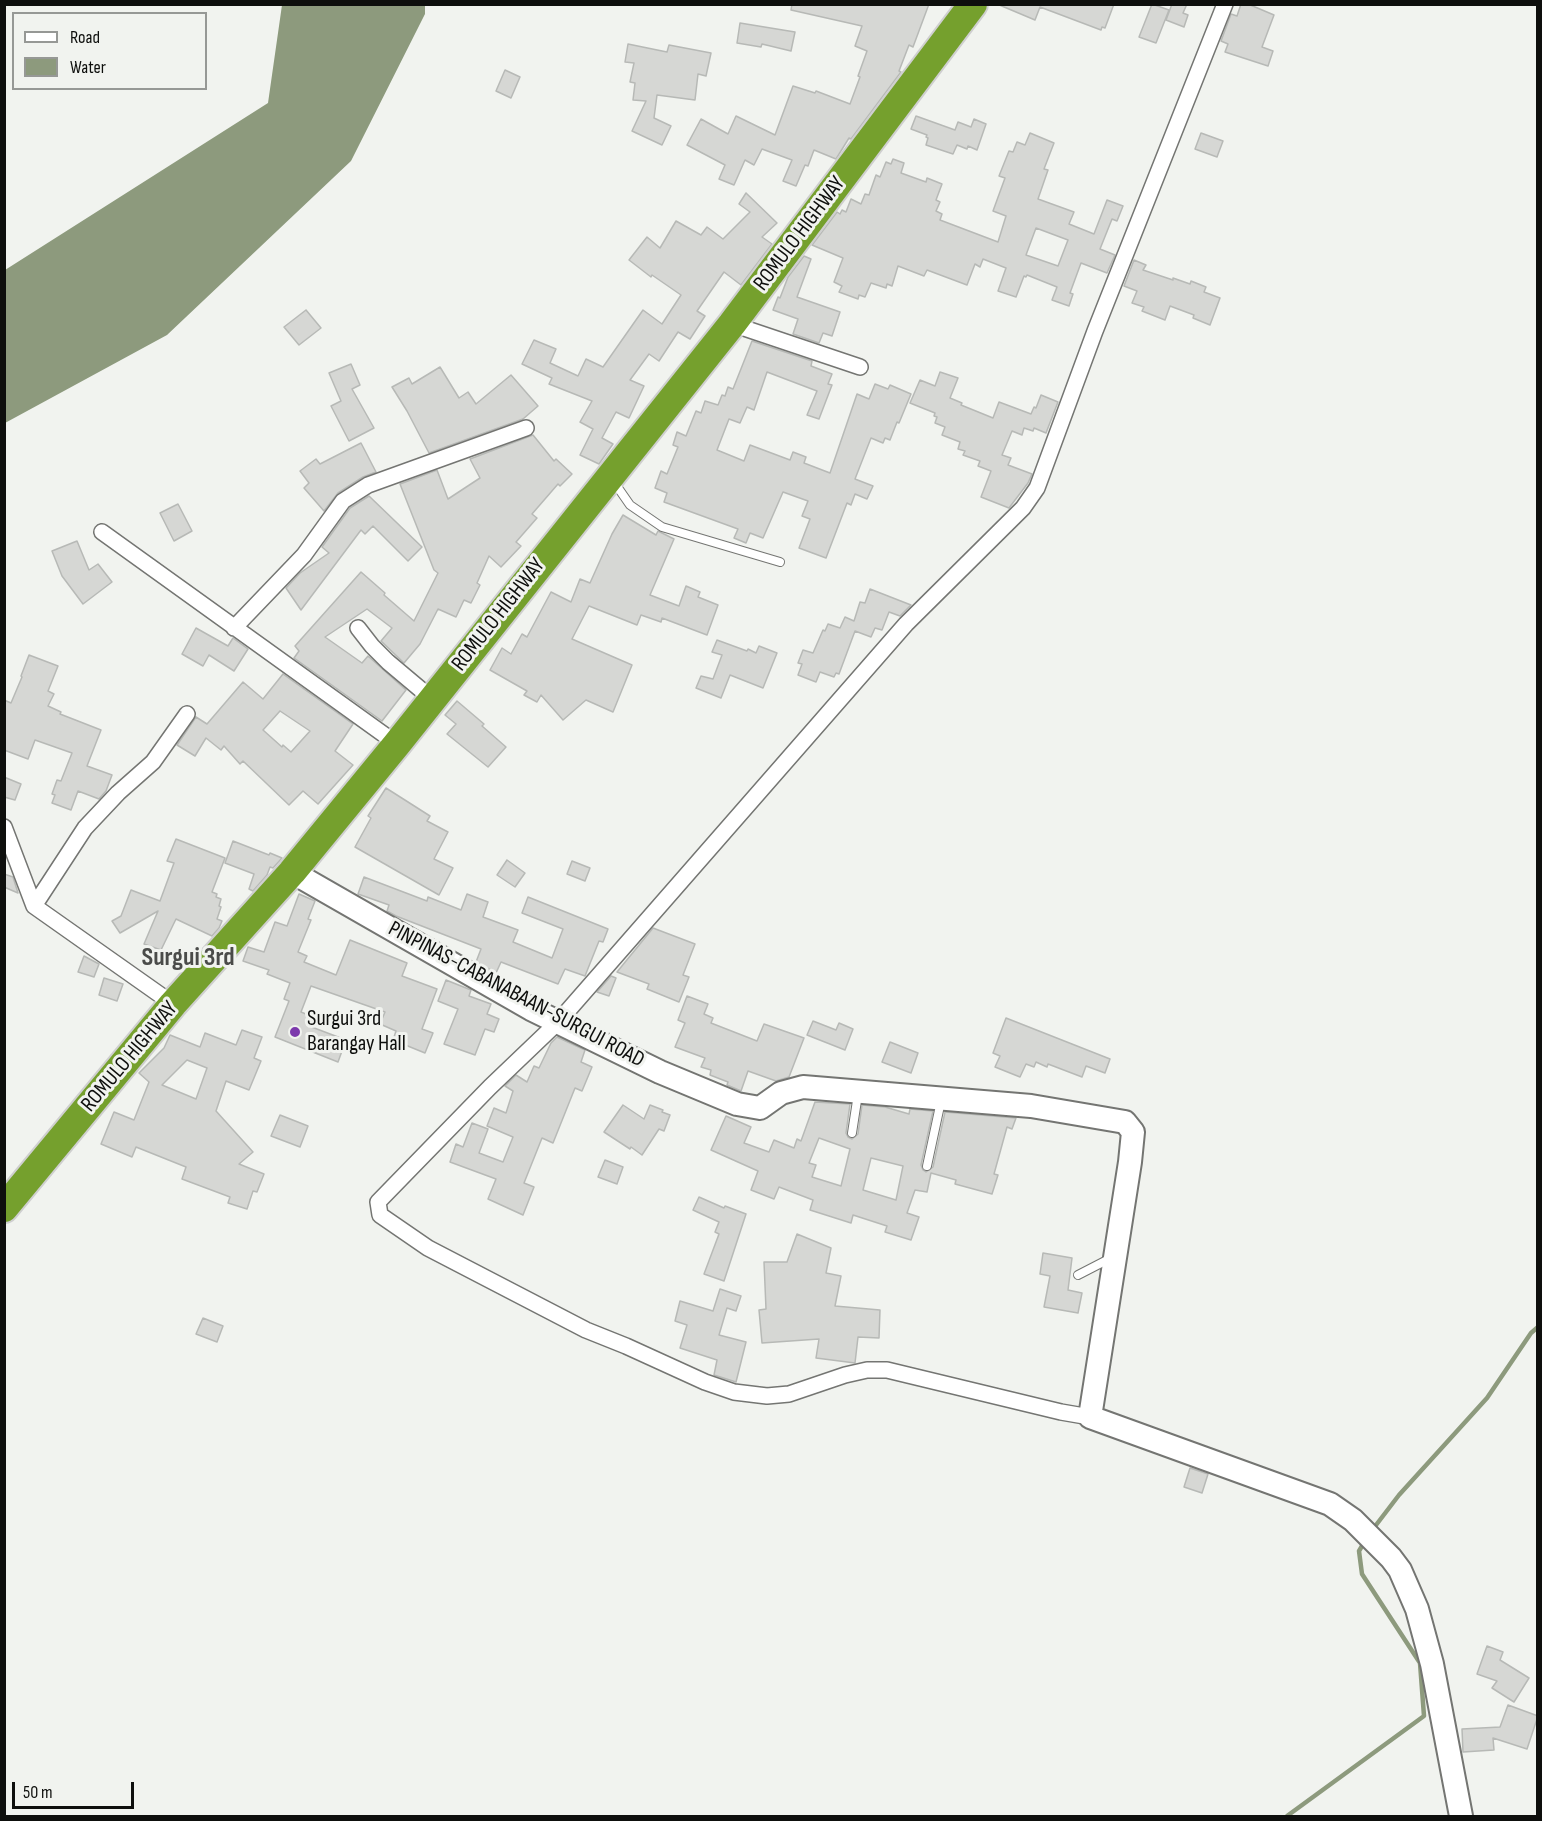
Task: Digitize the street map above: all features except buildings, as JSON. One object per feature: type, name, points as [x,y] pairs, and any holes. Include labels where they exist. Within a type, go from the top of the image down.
[{"type":"highway","name":"ROMULO HIGHWAY","points":[[4,1208],[173,1004],[292,872],[397,744],[732,324],[973,4]]},
{"type":"street","points":[[1225,4],[1095,331],[1037,488],[1023,508],[906,624],[558,1022],[490,1087],[378,1202],[381,1215],[428,1248],[586,1330],[705,1382],[734,1392],[767,1396],[789,1394],[845,1375],[867,1370],[887,1371],[1090,1417],[1330,1504],[1353,1520],[1391,1558],[1400,1570],[1417,1610],[1426,1642],[1461,1816]]},
{"type":"street","points":[[732,324],[860,367]]},
{"type":"street","points":[[234,628],[304,555],[343,501],[368,485],[526,428]]},
{"type":"street","points":[[102,532],[397,744]]},
{"type":"street","points":[[358,628],[388,662],[432,699]]},
{"type":"street","points":[[34,906],[85,828],[118,793],[153,762],[187,714]]},
{"type":"street","points":[[4,827],[34,906],[173,1004]]},
{"type":"street","name":"PINPINAS-CABANABAAN-SURGUI ROAD","points":[[292,872],[510,997],[660,1072],[737,1104],[754,1108],[766,1106],[781,1093],[803,1087],[1031,1106],[1125,1122],[1133,1132],[1130,1162],[1090,1417]]},
{"type":"lane","points":[[610,476],[630,505],[662,527],[780,562]]},
{"type":"lane","points":[[852,1133],[859,1092]]},
{"type":"lane","points":[[927,1166],[941,1099]]},
{"type":"lane","points":[[1078,1275],[1114,1256]]},
{"type":"water","points":[[282,5],[425,5],[425,14],[351,161],[167,335],[5,423],[5,270],[268,103]]},
{"type":"waterway","points":[[1373,1529],[1399,1495],[1487,1398],[1531,1333],[1538,1327]]},
{"type":"waterway","points":[[1287,1816],[1424,1716],[1420,1663],[1362,1574],[1359,1551],[1365,1541]]},
{"type":"place","name":"Surgui 3rd Barangay Hall","points":[[295,1032]]},
{"type":"district","name":"Surgui 3rd","points":[[188,958]]}]
